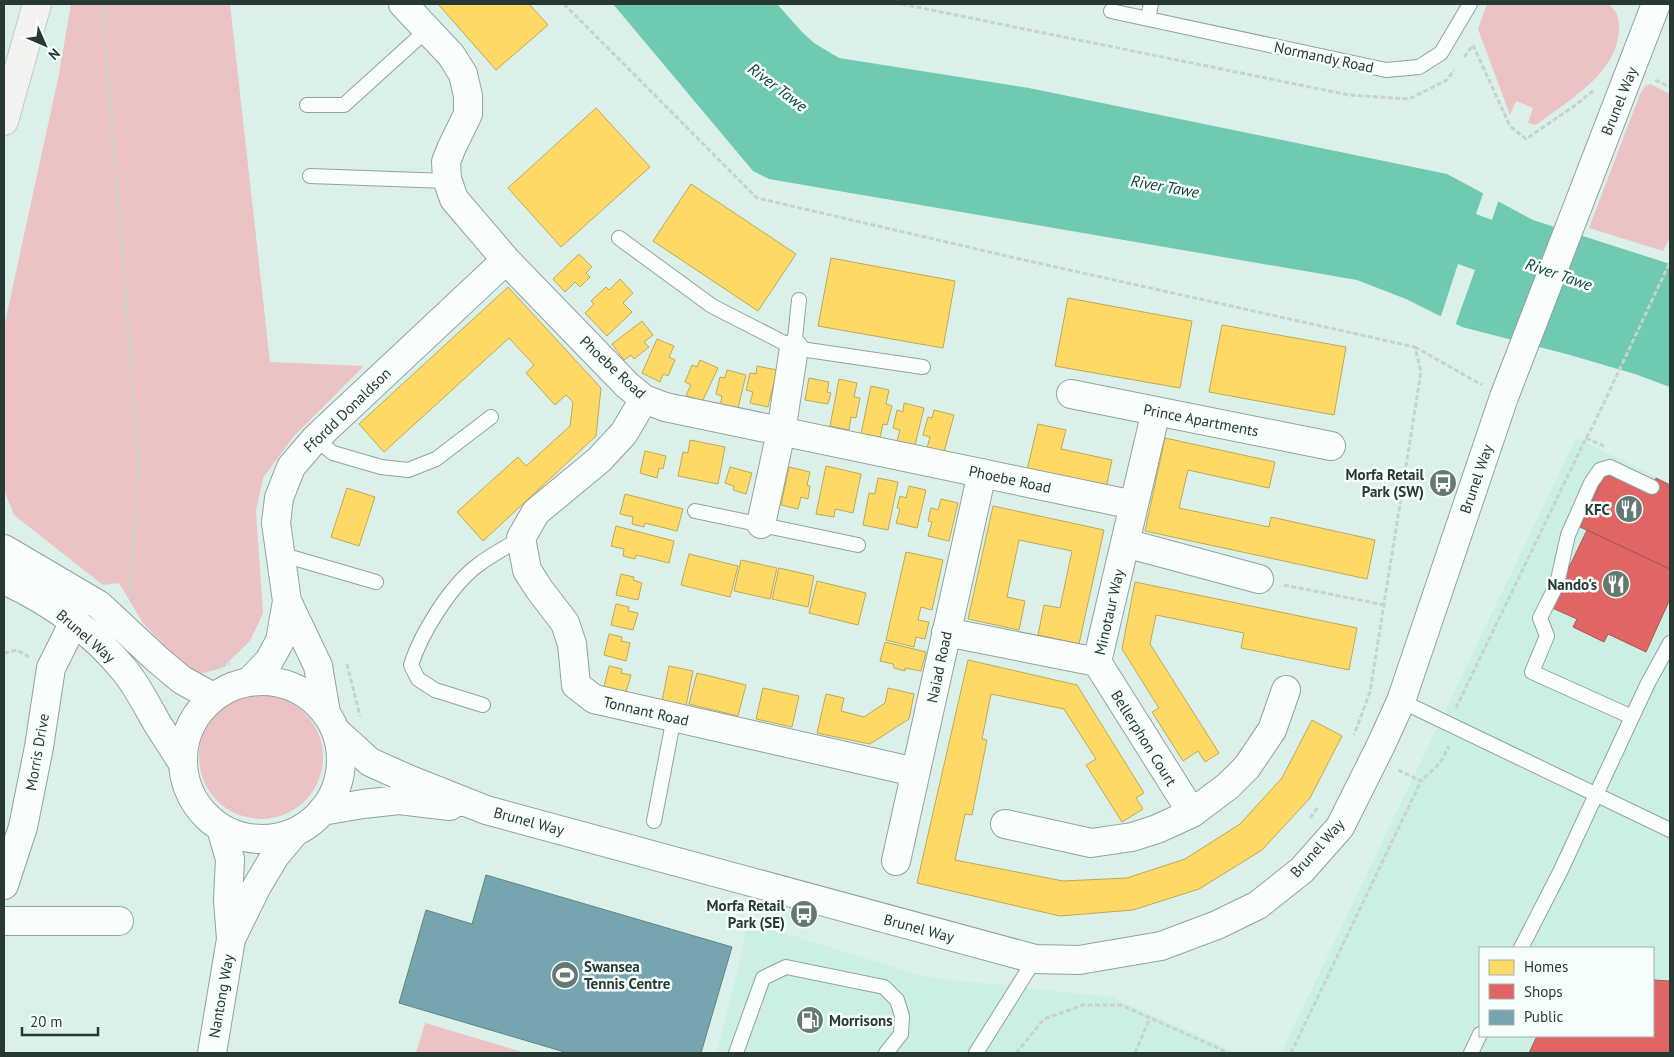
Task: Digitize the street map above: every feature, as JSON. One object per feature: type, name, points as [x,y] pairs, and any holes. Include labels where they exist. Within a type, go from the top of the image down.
[{"type":"main road","points":[[4,121],[37,4]]},
{"type":"street","name":"Phoebe Road","points":[[403,4],[451,55],[464,74],[468,96],[468,114],[446,162],[447,181],[454,199],[506,260],[627,385],[644,399],[665,407],[780,432],[1134,505]]},
{"type":"street","name":"Brunel Way","points":[[331,722],[370,762],[486,810],[1035,959],[1078,960],[1161,946],[1217,925],[1258,905],[1302,870],[1340,827],[1401,701],[1504,397],[1656,4]]},
{"type":"street","name":"Ffordd Donaldson","points":[[331,722],[318,666],[287,601],[276,523],[282,485],[291,467],[315,439],[506,260]]},
{"type":"street","points":[[761,524],[780,432],[794,348]]},
{"type":"street","name":"Prince Apartments","points":[[1071,394],[1331,446]]},
{"type":"street","points":[[521,538],[536,512],[598,460],[624,433],[644,399]]},
{"type":"street","name":"Minotaur Way","points":[[946,632],[1097,662],[1156,411]]},
{"type":"street","name":"Naiad Road","points":[[896,861],[982,473]]},
{"type":"street","name":"Tonnant Road","points":[[521,538],[527,570],[538,589],[565,624],[572,644],[576,686],[594,699],[915,772]]},
{"type":"street","points":[[1125,543],[1259,580]]},
{"type":"street","name":"Brunel Way","points":[[4,549],[99,604],[182,680],[213,697]]},
{"type":"street","name":"Brunel Way","points":[[4,580],[24,589],[74,622],[106,650],[126,672],[182,762]]},
{"type":"street","name":"Ffordd Donaldson","points":[[241,673],[269,661],[280,642],[287,601]]},
{"type":"street","name":"Morris Drive","points":[[4,886],[23,826],[40,747],[51,668],[74,622]]},
{"type":"street","name":"Bellerphon Court","points":[[1097,662],[1192,813]]},
{"type":"street","points":[[241,673],[292,686],[311,697],[331,722],[342,753],[340,775],[331,798],[316,818],[295,832],[271,839],[245,837],[221,828],[201,810],[188,788],[182,762],[186,738],[195,717],[213,697],[229,688],[241,673]]},
{"type":"street","points":[[1005,824],[1091,842],[1132,837],[1157,830],[1192,813],[1228,786],[1247,767],[1272,730],[1286,690]]},
{"type":"street","name":"Brunel Way","points":[[322,811],[399,800],[486,810]]},
{"type":"street","name":"Nantong Way","points":[[212,1053],[231,939],[228,900],[230,859],[221,828]]},
{"type":"street","name":"Nantong Way","points":[[231,939],[257,886],[275,856],[295,832]]},
{"type":"street","points":[[4,921],[119,921]]},
{"type":"lane","points":[[1148,18],[1151,4]]},
{"type":"lane","name":"Normandy Road","points":[[1111,11],[1386,70],[1419,67],[1441,53],[1470,4]]},
{"type":"lane","points":[[307,105],[344,105],[428,30]]},
{"type":"lane","points":[[310,176],[447,181]]},
{"type":"lane","points":[[619,238],[712,306],[794,348],[923,367]]},
{"type":"lane","points":[[794,348],[799,300]]},
{"type":"lane","points":[[315,439],[333,453],[381,468],[408,470],[436,459],[491,417]]},
{"type":"lane","points":[[1632,717],[1532,672],[1547,636],[1540,618],[1557,584],[1568,535],[1591,483],[1600,470],[1610,467],[1652,487]]},
{"type":"lane","points":[[695,511],[858,545]]},
{"type":"lane","points":[[483,705],[435,690],[418,679],[411,665],[416,648],[449,594],[477,566],[521,538]]},
{"type":"lane","points":[[280,554],[376,582]]},
{"type":"lane","points":[[1522,947],[1560,872],[1632,717],[1670,643]]},
{"type":"lane","points":[[1401,701],[1670,830]]},
{"type":"lane","points":[[654,821],[674,717]]},
{"type":"lane","points":[[976,1053],[1035,959]]},
{"type":"lane","points":[[736,1053],[763,978],[786,967],[884,987],[897,1000],[902,1016],[901,1034],[886,1053]]},
{"type":"lane","points":[[1471,1053],[1479,1036]]},
{"type":"path","points":[[102,4],[139,462],[130,591],[139,608]]},
{"type":"path","points":[[564,4],[757,198],[1416,347],[1504,397]]},
{"type":"path","points":[[902,4],[1349,94],[1409,99],[1447,80],[1457,66]]},
{"type":"path","points":[[1462,59],[1473,45],[1510,126],[1526,139],[1577,104],[1598,86]]},
{"type":"path","points":[[1291,1053],[1421,781],[1440,763],[1457,730],[1451,724],[1451,718],[1593,426],[1670,262]]},
{"type":"path","points":[[1350,744],[1370,692],[1385,605],[1421,372],[1416,347]]},
{"type":"path","points":[[1259,580],[1385,605]]},
{"type":"path","points":[[312,653],[347,664],[360,716],[366,723]]},
{"type":"path","points":[[205,669],[241,673]]},
{"type":"path","points":[[1354,735],[1381,744]]},
{"type":"path","points":[[1395,769],[1421,781]]},
{"type":"path","points":[[1304,825],[1322,803]]},
{"type":"path","points":[[1016,1053],[1044,1019],[1083,1006],[1121,1005],[1229,1053]]},
{"type":"path","points":[[1135,1053],[1150,1018]]},
{"type":"shaded area","points":[[71,4],[230,4],[270,362],[364,366],[294,436],[263,478],[256,511],[263,613],[250,641],[222,668],[199,674],[175,657],[143,623],[119,583],[103,585],[14,515],[4,490],[4,327],[59,74]]},
{"type":"shaded area","points":[[1487,4],[1608,4],[1616,12],[1619,23],[1616,47],[1600,74],[1588,86],[1536,125],[1528,123],[1533,108],[1516,101],[1510,115],[1478,29]]},
{"type":"shaded area","points":[[1650,84],[1670,94],[1670,237],[1663,251],[1589,228],[1640,94],[1645,86]]},
{"type":"shaded area","points":[[1576,438],[1670,483],[1670,1053],[1281,1053]]},
{"type":"shaded area","points":[[261,695],[285,700],[305,713],[318,733],[323,757],[318,781],[305,801],[285,814],[261,819],[237,814],[217,801],[204,781],[199,757],[204,733],[217,713],[237,700]]},
{"type":"shaded area","points":[[749,922],[925,977],[1112,997],[1237,1053],[717,1053]]},
{"type":"shaded area","points":[[425,1023],[526,1053],[416,1053]]},
{"type":"water","name":"River Tawe","points":[[613,4],[777,4],[814,43],[839,58],[1029,88],[1447,174],[1533,220],[1670,264],[1670,387],[1635,374],[1570,355],[1462,327],[1406,299],[1357,280],[769,179],[753,171]]},
{"type":"pier","points":[[1484,191],[1499,199],[1492,220],[1476,214]]},
{"type":"pier","points":[[1458,264],[1475,270],[1455,326],[1440,319]]},
{"type":"building: Homes","points":[[438,4],[529,4],[548,25],[496,70]]},
{"type":"building: Homes","points":[[596,108],[650,167],[561,247],[508,188]]},
{"type":"building: Homes","points":[[691,184],[796,254],[758,311],[653,241]]},
{"type":"building: Homes","points":[[579,254],[592,267],[586,273],[590,277],[580,287],[575,282],[565,292],[553,279]]},
{"type":"building: Homes","points":[[831,258],[955,281],[943,348],[818,326]]},
{"type":"building: Homes","points":[[620,279],[633,293],[623,303],[632,312],[607,336],[585,313],[594,304],[591,301],[606,287],[609,290]]},
{"type":"building: Homes","points":[[508,287],[601,388],[596,436],[483,541],[457,512],[518,457],[526,466],[570,426],[573,402],[566,395],[555,405],[526,373],[534,365],[509,338],[384,452],[359,424]]},
{"type":"building: Homes","points":[[1068,298],[1192,321],[1180,388],[1055,366]]},
{"type":"building: Homes","points":[[642,321],[653,335],[644,342],[649,347],[634,359],[631,355],[624,360],[612,344]]},
{"type":"building: Homes","points":[[1222,325],[1346,347],[1334,415],[1209,392]]},
{"type":"building: Homes","points":[[657,339],[674,346],[669,357],[675,360],[668,376],[663,374],[660,382],[642,373]]},
{"type":"building: Homes","points":[[700,360],[718,368],[702,402],[686,395],[691,385],[685,382],[692,365],[697,367]]},
{"type":"building: Homes","points":[[757,366],[777,370],[768,407],[750,403],[753,392],[746,390],[750,373],[756,374]]},
{"type":"building: Homes","points":[[727,370],[746,375],[737,412],[720,407],[722,396],[716,394],[720,377],[725,378]]},
{"type":"building: Homes","points":[[809,378],[829,382],[827,392],[831,393],[828,404],[805,400]]},
{"type":"building: Homes","points":[[839,379],[857,383],[854,397],[860,398],[856,418],[851,417],[849,430],[830,426]]},
{"type":"building: Homes","points":[[871,386],[889,390],[886,404],[892,406],[887,425],[883,424],[880,437],[861,434]]},
{"type":"building: Homes","points":[[904,403],[924,408],[915,445],[897,441],[900,430],[893,428],[897,410],[903,412]]},
{"type":"building: Homes","points":[[934,410],[954,415],[944,452],[927,448],[930,437],[923,435],[928,417],[932,418]]},
{"type":"building: Homes","points":[[1038,424],[1066,430],[1061,449],[1112,460],[1106,488],[1027,470]]},
{"type":"building: Homes","points":[[1165,438],[1275,462],[1269,488],[1188,470],[1179,508],[1269,527],[1271,517],[1375,540],[1367,579],[1145,531]]},
{"type":"building: Homes","points":[[690,440],[725,447],[718,484],[678,476],[683,452],[688,453]]},
{"type":"building: Homes","points":[[645,451],[666,456],[663,469],[659,468],[657,478],[640,473]]},
{"type":"building: Homes","points":[[826,466],[861,474],[853,513],[835,509],[834,517],[816,514]]},
{"type":"building: Homes","points":[[730,467],[752,473],[746,494],[733,490],[734,486],[725,483]]},
{"type":"building: Homes","points":[[789,467],[810,472],[807,485],[810,486],[808,499],[801,497],[798,509],[781,505]]},
{"type":"building: Homes","points":[[878,478],[898,482],[888,530],[863,525],[869,493],[875,494]]},
{"type":"building: Homes","points":[[909,486],[926,490],[917,528],[896,523],[900,509],[897,508],[900,496],[906,498]]},
{"type":"building: Homes","points":[[347,488],[375,497],[359,546],[331,537]]},
{"type":"building: Homes","points":[[625,494],[683,509],[677,531],[645,523],[644,527],[632,524],[633,517],[620,514]]},
{"type":"building: Homes","points":[[941,499],[958,503],[949,541],[928,536],[932,522],[928,521],[931,508],[938,510]]},
{"type":"building: Homes","points":[[993,506],[1104,530],[1079,644],[1038,635],[1044,605],[1060,608],[1072,551],[1019,540],[1007,597],[1025,601],[1019,630],[968,619]]},
{"type":"building: Homes","points":[[616,526],[674,541],[669,563],[636,555],[635,559],[623,556],[624,549],[611,546]]},
{"type":"building: Homes","points":[[906,552],[943,560],[932,610],[921,607],[918,620],[929,622],[925,639],[916,637],[914,647],[886,640]]},
{"type":"building: Homes","points":[[689,554],[738,566],[730,597],[681,585]]},
{"type":"building: Homes","points":[[741,560],[777,568],[770,599],[734,591]]},
{"type":"building: Homes","points":[[779,568],[814,576],[808,607],[772,599]]},
{"type":"building: Homes","points":[[621,574],[634,577],[633,580],[642,583],[638,600],[616,595]]},
{"type":"building: Homes","points":[[817,581],[866,593],[858,625],[809,613]]},
{"type":"building: Homes","points":[[1135,582],[1357,628],[1349,670],[1241,648],[1244,633],[1156,615],[1150,644],[1219,753],[1205,762],[1198,751],[1183,761],[1152,712],[1159,708],[1122,649]]},
{"type":"building: Homes","points":[[616,604],[629,607],[628,611],[638,613],[633,630],[611,625]]},
{"type":"building: Homes","points":[[609,634],[622,637],[621,641],[630,643],[626,661],[604,655]]},
{"type":"building: Homes","points":[[885,642],[926,652],[921,671],[905,668],[905,671],[894,668],[893,664],[880,661]]},
{"type":"building: Homes","points":[[968,660],[1077,685],[1144,793],[1136,798],[1143,809],[1122,822],[1086,765],[1096,759],[1064,709],[991,694],[982,739],[987,740],[972,815],[965,814],[955,860],[1063,881],[1127,878],[1185,859],[1240,824],[1282,778],[1312,720],[1342,736],[1310,798],[1262,850],[1199,889],[1133,910],[1060,916],[917,883]]},
{"type":"building: Homes","points":[[609,666],[622,669],[621,673],[631,675],[626,692],[604,687]]},
{"type":"building: Homes","points":[[669,666],[693,671],[686,706],[662,701]]},
{"type":"building: Homes","points":[[697,673],[746,685],[738,716],[689,704]]},
{"type":"building: Homes","points":[[763,688],[799,696],[792,727],[756,719]]},
{"type":"building: Homes","points":[[888,688],[914,694],[909,719],[870,744],[817,733],[826,694],[844,698],[841,711],[864,717],[885,703]]},
{"type":"building: Shops","name":"KFC","points":[[1606,471],[1650,492],[1656,478],[1670,485],[1670,569],[1580,527]]},
{"type":"building: Shops","name":"Nando's","points":[[1587,530],[1670,569],[1670,599],[1646,652],[1608,634],[1604,642],[1573,627],[1577,619],[1550,607]]},
{"type":"building: Shops","points":[[1654,980],[1670,981],[1670,1053],[1529,1053],[1537,1037],[1654,1037]]},
{"type":"building: Public","name":"Swansea Tennis Centre","points":[[486,875],[732,947],[701,1053],[568,1053],[399,1003],[426,910],[472,924]]},
{"type":"place","name":"Morfa Retail Park (SW)","points":[[1443,483]]},
{"type":"place","name":"KFC","points":[[1629,509]]},
{"type":"place","name":"Nando's","points":[[1616,584]]},
{"type":"place","name":"Morfa Retail Park (SE)","points":[[804,914]]},
{"type":"place","name":"Swansea Tennis Centre","points":[[565,975]]},
{"type":"place","name":"Morrisons","points":[[810,1020]]}]
